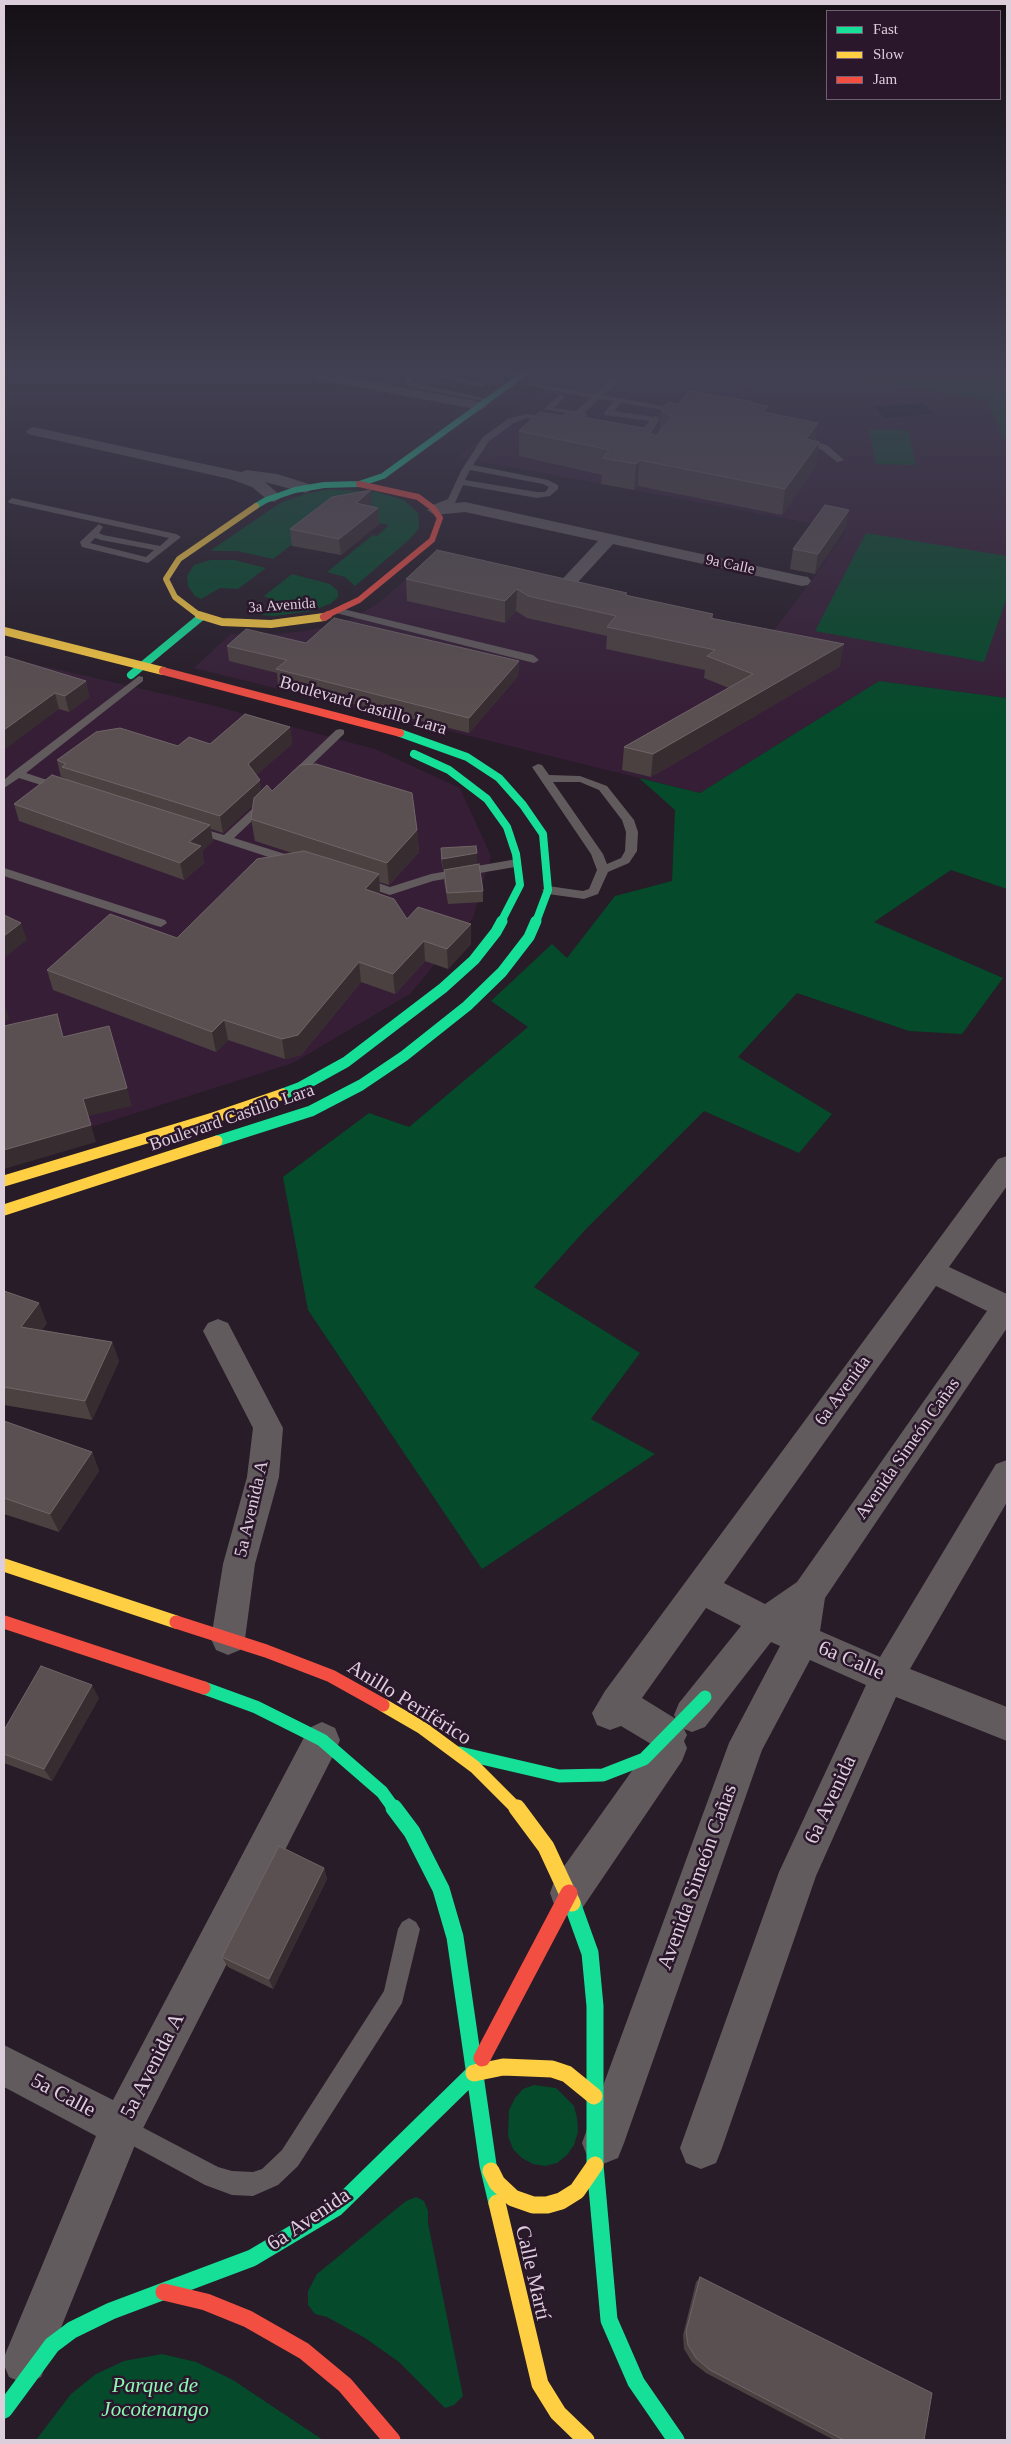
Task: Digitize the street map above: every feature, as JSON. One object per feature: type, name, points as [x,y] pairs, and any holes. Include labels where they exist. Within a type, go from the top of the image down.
[{"type":"main road","points":[[129,677],[201,617],[175,597],[166,579],[182,558],[220,529],[274,497],[299,490]]},
{"type":"main road","points":[[409,490],[436,511]]},
{"type":"main road","name":"3a Avenida","points":[[201,617],[218,626],[306,622],[339,612],[367,594],[432,540],[437,530],[436,511]]},
{"type":"main road","name":"Boulevard Castillo Lara","points":[[4,631],[262,695],[436,743],[467,757],[499,778],[523,804],[543,834],[548,862],[548,890],[541,911],[528,937],[502,972],[467,1006],[361,1085],[213,1118],[4,1181]]},
{"type":"main road","points":[[13,648],[27,637]]},
{"type":"main road","points":[[129,677],[152,682],[180,659]]},
{"type":"main road","points":[[250,707],[262,695]]},
{"type":"main road","name":"Boulevard Castillo Lara","points":[[339,716],[328,728],[345,733]]},
{"type":"main road","points":[[419,756],[436,743]]},
{"type":"main road","name":"Boulevard Castillo Lara","points":[[4,1210],[305,1099],[346,1062],[443,988],[474,960],[518,907],[520,885],[517,863],[507,827],[487,799],[449,770],[400,749]]},
{"type":"main road","points":[[518,907],[541,911]]},
{"type":"main road","name":"Anillo Periférico","points":[[4,1564],[292,1660],[331,1676],[421,1728],[475,1767],[514,1804],[532,1826],[546,1847],[569,1893],[584,1930],[593,1975],[594,2096]]},
{"type":"main road","points":[[4,1622],[256,1707],[322,1740],[352,1764],[382,1792],[412,1832],[442,1889],[455,1937],[474,2072],[503,2067],[552,2069],[567,2074],[580,2082],[594,2096],[595,2165],[609,2320],[636,2382],[676,2440]]},
{"type":"main road","points":[[454,1752],[559,1776],[590,1777],[603,1775],[634,1765],[669,1734],[704,1697]]},
{"type":"main road","name":"6a Avenida","points":[[6,2406],[34,2367],[52,2346],[72,2330],[110,2311],[252,2258],[336,2208],[372,2175],[403,2141],[474,2072],[569,1893]]},
{"type":"main road","name":"Calle Martí","points":[[474,2072],[488,2165],[540,2384],[558,2413],[586,2440]]},
{"type":"main road","points":[[488,2165],[497,2182],[514,2198],[533,2205],[540,2205],[561,2202],[577,2191],[595,2165]]},
{"type":"main road","points":[[164,2292],[206,2302],[248,2319],[304,2351],[345,2385],[371,2413],[392,2440]]},
{"type":"street","points":[[265,490],[274,497]]},
{"type":"street","name":"9a Calle","points":[[436,511],[482,512],[802,581]]},
{"type":"street","points":[[562,589],[609,539]]},
{"type":"street","name":"6a Avenida","points":[[669,1734],[614,1708],[1007,1166]]},
{"type":"street","points":[[930,1270],[1007,1307]]},
{"type":"street","name":"Avenida Simeón Cañas","points":[[569,1893],[624,1810],[704,1697],[765,1623],[809,1593],[1007,1307]]},
{"type":"street","name":"5a Avenida A","points":[[218,1331],[268,1428],[262,1477],[239,1564],[228,1639]]},
{"type":"street","name":"6a Avenida","points":[[701,2148],[798,1872],[887,1677],[1007,1474]]},
{"type":"street","name":"6a Calle","points":[[700,1588],[765,1623],[802,1640],[887,1677],[1007,1724]]},
{"type":"street","name":"Avenida Simeón Cañas","points":[[595,2165],[746,1743],[802,1640],[809,1593]]},
{"type":"street","name":"5a Avenida A","points":[[6,2406],[121,2127],[322,1740]]},
{"type":"street","name":"5a Calle","points":[[4,2065],[121,2127]]},
{"type":"lane","points":[[436,511],[452,501],[456,490]]},
{"type":"lane","points":[[507,490],[537,495],[547,494],[552,490]]},
{"type":"lane","points":[[4,508],[8,500],[106,520],[176,536],[148,560],[86,545],[85,542],[106,520]]},
{"type":"lane","points":[[94,534],[162,549]]},
{"type":"lane","points":[[339,612],[534,660]]},
{"type":"lane","points":[[4,785],[129,677]]},
{"type":"lane","points":[[227,839],[280,789],[345,733]]},
{"type":"lane","points":[[538,766],[548,778],[597,854],[603,870]]},
{"type":"lane","points":[[17,774],[72,791]]},
{"type":"lane","points":[[548,778],[580,779],[603,788],[628,820],[632,832],[631,850],[625,860],[603,870],[594,890],[584,895],[548,890]]},
{"type":"lane","points":[[182,825],[308,865]]},
{"type":"lane","points":[[345,876],[390,891],[431,878],[517,863]]},
{"type":"lane","points":[[4,872],[161,923]]},
{"type":"lane","points":[[121,2127],[213,2177],[232,2183],[253,2184],[270,2177],[290,2158],[394,1995],[409,1929]]},
{"type":"shaded area","points":[[634,490],[1007,490],[1007,698],[879,681],[700,793],[194,668],[231,634],[267,635],[305,631],[338,624],[357,616],[377,604],[425,563],[768,638],[815,576],[846,530]]},
{"type":"shaded area","points":[[4,657],[211,705],[375,749],[460,788],[491,856],[473,918],[410,994],[293,1063],[4,1155]]},
{"type":"green space","points":[[324,490],[346,490],[377,492],[404,500],[418,513],[419,528],[410,539],[355,586],[345,577],[327,572],[373,535],[377,536],[389,525],[360,519],[315,527],[273,559],[237,551],[210,551],[280,503],[305,494]]},
{"type":"green space","points":[[866,533],[1007,556],[1007,597],[984,662],[815,631]]},
{"type":"green space","points":[[210,560],[234,560],[266,568],[238,589],[220,588],[201,599],[195,596],[188,586],[187,576],[194,565]]},
{"type":"green space","points":[[292,574],[330,584],[338,591],[338,597],[330,604],[311,611],[274,616],[262,615],[275,602],[264,596]]},
{"type":"green space","points":[[879,681],[1007,698],[1007,889],[951,870],[874,922],[1003,978],[962,1034],[909,1031],[797,993],[738,1057],[832,1114],[799,1153],[704,1111],[586,1229],[534,1287],[640,1353],[591,1419],[655,1454],[482,1569],[308,1310],[283,1177],[369,1113],[409,1127],[528,1027],[491,1001],[552,944],[567,958],[615,896],[672,881],[675,810],[639,778],[700,793]]},
{"type":"green space","points":[[534,2085],[556,2088],[574,2106],[577,2118],[578,2132],[574,2145],[567,2155],[557,2163],[545,2166],[533,2164],[522,2158],[513,2149],[508,2136],[509,2110],[515,2098],[523,2089]]},
{"type":"green space","points":[[416,2197],[424,2201],[428,2211],[428,2223],[463,2396],[454,2405],[445,2408],[399,2362],[365,2338],[327,2317],[315,2314],[308,2305],[308,2291],[317,2274],[406,2201]]},
{"type":"green space","name":"Parque de Jocotenango","points":[[162,2354],[196,2362],[233,2380],[323,2440],[36,2440],[71,2394],[96,2374],[124,2361]]},
{"type":"building","points":[[371,490],[356,503],[378,508],[339,539],[290,529],[332,497]]},
{"type":"building","points":[[825,505],[849,510],[818,554],[793,549]]},
{"type":"building","points":[[437,550],[713,614],[710,618],[844,644],[653,754],[624,747],[753,674],[707,656],[715,650],[607,627],[616,616],[528,596],[517,589],[505,601],[406,579]]},
{"type":"building","points":[[334,618],[519,661],[469,718],[276,669],[287,660],[227,646],[246,629],[306,643]]},
{"type":"building","points":[[4,656],[86,681],[65,696],[55,693],[4,730]]},
{"type":"building","points":[[245,714],[290,727],[248,764],[260,780],[220,816],[62,767],[66,764],[57,760],[96,732],[120,728],[178,746],[189,737],[210,744]]},
{"type":"building","points":[[316,764],[412,793],[417,830],[387,863],[251,819],[254,798],[267,785],[272,791],[300,765]]},
{"type":"building","points":[[52,775],[210,825],[189,842],[201,846],[180,863],[14,804]]},
{"type":"building","points":[[476,846],[477,853],[442,859],[441,848]]},
{"type":"building","points":[[304,851],[379,874],[365,889],[394,899],[407,919],[418,907],[471,924],[447,949],[424,941],[393,974],[359,962],[298,1035],[282,1039],[224,1020],[212,1032],[47,970],[110,914],[177,938],[257,859]]},
{"type":"building","points":[[479,864],[483,891],[447,893],[444,870]]},
{"type":"building","points":[[4,915],[21,923],[4,936]]},
{"type":"building","points":[[57,1014],[63,1037],[109,1026],[127,1088],[83,1099],[91,1125],[4,1150],[4,1026]]},
{"type":"building","points":[[4,1291],[39,1303],[21,1327],[112,1342],[85,1401],[4,1387]]},
{"type":"building","points":[[4,1421],[92,1452],[50,1514],[4,1498]]},
{"type":"building","points":[[41,1666],[92,1685],[44,1769],[4,1754],[4,1730]]},
{"type":"building","points":[[279,1846],[324,1868],[269,1979],[222,1957]]},
{"type":"building","points":[[700,2277],[932,2393],[924,2440],[844,2440],[710,2370],[696,2358],[688,2345],[686,2331]]},
{"type":"traffic: fast","points":[[256,506],[266,500],[295,490]]},
{"type":"traffic: fast","points":[[131,675],[201,617]]},
{"type":"traffic: fast","points":[[217,1141],[311,1111],[361,1085],[404,1056],[467,1006],[502,972],[529,937],[541,911],[548,890],[543,834],[523,805],[499,778],[467,757],[400,733]]},
{"type":"traffic: fast","points":[[283,1094],[299,1088],[346,1062],[443,988],[474,960],[496,932],[520,885],[516,854],[507,827],[487,799],[449,770],[414,754]]},
{"type":"traffic: fast","points":[[204,1688],[256,1707],[322,1740],[382,1792],[412,1832],[441,1889],[455,1937],[488,2165],[497,2203]]},
{"type":"traffic: fast","points":[[460,1753],[559,1776],[603,1775],[644,1759],[705,1697]]},
{"type":"traffic: fast","points":[[572,1903],[590,1953],[595,2006],[595,2165],[609,2320],[636,2382],[676,2440]]},
{"type":"traffic: fast","points":[[4,2410],[52,2345],[72,2330],[111,2311],[252,2258],[336,2208],[474,2073],[482,2058]]},
{"type":"traffic: slow","points":[[256,506],[179,559],[166,579],[175,597],[201,617],[222,622],[271,624],[324,617]]},
{"type":"traffic: slow","points":[[4,631],[163,671]]},
{"type":"traffic: slow","points":[[4,1181],[213,1118],[283,1094]]},
{"type":"traffic: slow","points":[[4,1210],[217,1141]]},
{"type":"traffic: slow","points":[[4,1565],[176,1622]]},
{"type":"traffic: slow","points":[[383,1705],[421,1727],[475,1767],[514,1804],[546,1847],[572,1903]]},
{"type":"traffic: slow","points":[[474,2073],[503,2067],[552,2069],[567,2074],[594,2096]]},
{"type":"traffic: slow","points":[[491,2171],[497,2183],[513,2198],[533,2205],[547,2205],[561,2201],[577,2191],[595,2165]]},
{"type":"traffic: slow","points":[[497,2203],[540,2384],[558,2413],[586,2440]]},
{"type":"traffic: jam","points":[[324,617],[359,600],[432,540],[440,518],[433,508],[418,497],[386,490]]},
{"type":"traffic: jam","points":[[163,671],[400,733]]},
{"type":"traffic: jam","points":[[4,1622],[204,1688]]},
{"type":"traffic: jam","points":[[176,1622],[266,1651],[331,1676],[383,1705]]},
{"type":"traffic: jam","points":[[482,2058],[569,1893]]},
{"type":"traffic: jam","points":[[164,2292],[206,2302],[248,2319],[304,2351],[345,2385],[392,2440]]}]
